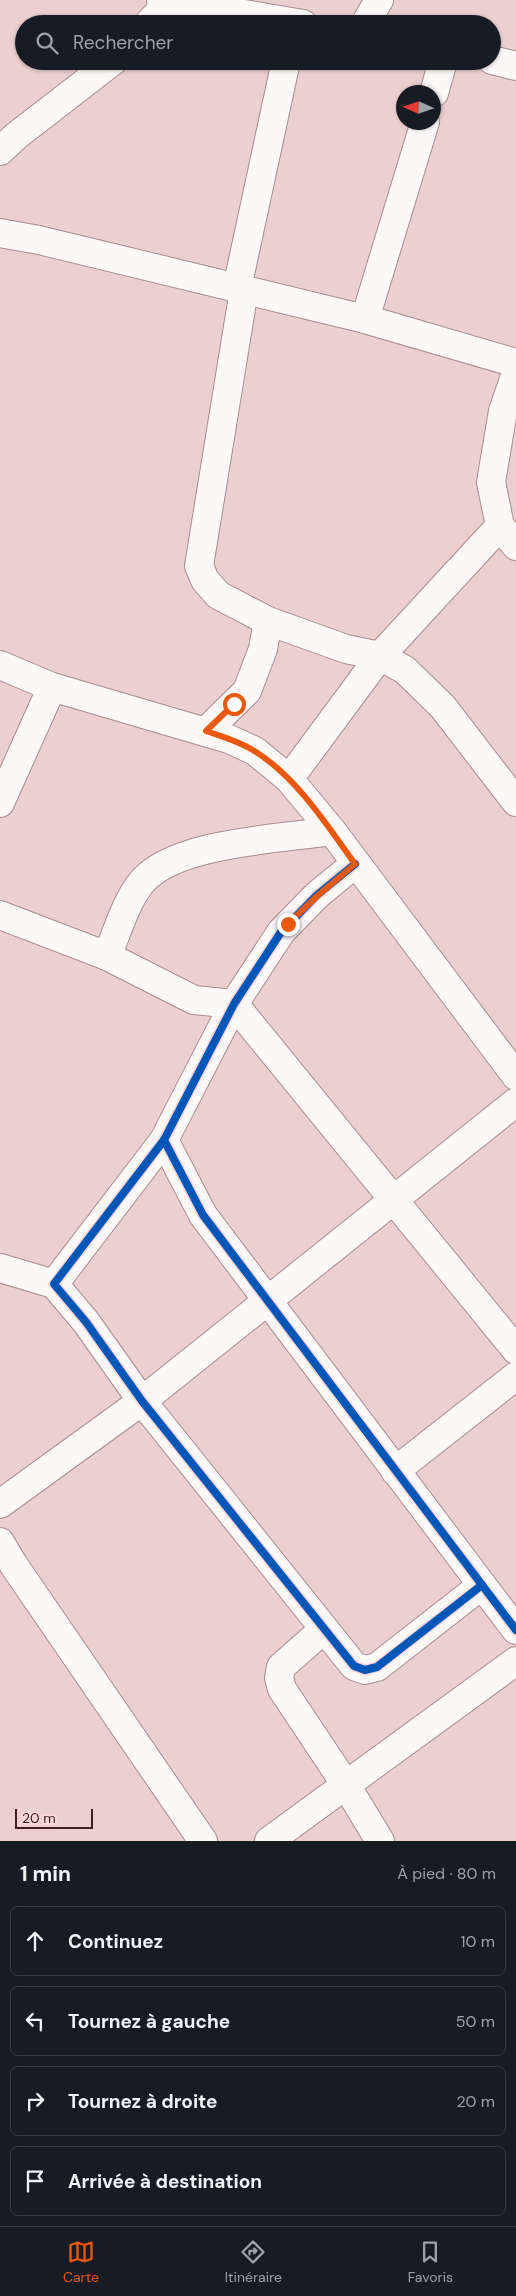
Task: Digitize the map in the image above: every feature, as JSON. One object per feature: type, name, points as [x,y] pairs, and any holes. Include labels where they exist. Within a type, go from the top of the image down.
[{"type":"street","points":[[370,15],[379,0]]},
{"type":"street","points":[[155,15],[165,1],[249,15]]},
{"type":"street","points":[[0,151],[16,136],[101,70]]},
{"type":"street","points":[[284,70],[241,289],[199,566],[205,580],[218,595],[268,621],[346,649],[380,656],[406,670],[432,696],[516,802]]},
{"type":"street","points":[[436,85],[440,70]]},
{"type":"street","points":[[366,319],[422,130]]},
{"type":"street","points":[[0,233],[366,319],[516,363]]},
{"type":"street","points":[[289,779],[380,656],[508,536],[490,482],[503,411],[516,373]]},
{"type":"street","points":[[206,731],[247,691],[259,662],[268,621]]},
{"type":"street","points":[[0,665],[52,687],[206,731],[255,751],[289,779],[332,831],[516,1076]]},
{"type":"street","points":[[0,803],[52,687]]},
{"type":"street","points":[[107,956],[140,884],[148,875],[161,867],[202,850],[332,831]]},
{"type":"street","points":[[54,1284],[164,1140],[234,1004],[282,932],[295,916],[355,864]]},
{"type":"street","points":[[0,916],[107,956],[194,1000],[234,1004],[516,1350]]},
{"type":"street","points":[[0,1504],[142,1400],[269,1302],[516,1102]]},
{"type":"street","points":[[164,1140],[203,1215],[516,1630]]},
{"type":"street","points":[[0,1268],[54,1284],[86,1322],[142,1400],[354,1666],[365,1670],[377,1667],[482,1585]]},
{"type":"street","points":[[396,1471],[516,1376]]},
{"type":"street","points":[[0,1542],[13,1564],[203,1841]]},
{"type":"street","points":[[324,1629],[281,1667],[279,1678],[282,1689],[346,1785],[380,1841]]},
{"type":"street","points":[[269,1841],[516,1661]]},
{"type":"cycle path","points":[[355,864],[317,895],[281,932],[234,1004],[164,1140],[203,1215],[516,1630]]},
{"type":"cycle path","points":[[164,1140],[54,1284],[86,1322],[142,1401],[354,1666],[365,1670],[377,1667],[482,1585]]},
{"type":"route","points":[[234,704],[206,731],[229,738],[255,751],[280,770],[332,831],[355,864],[317,896],[288,924]]}]
